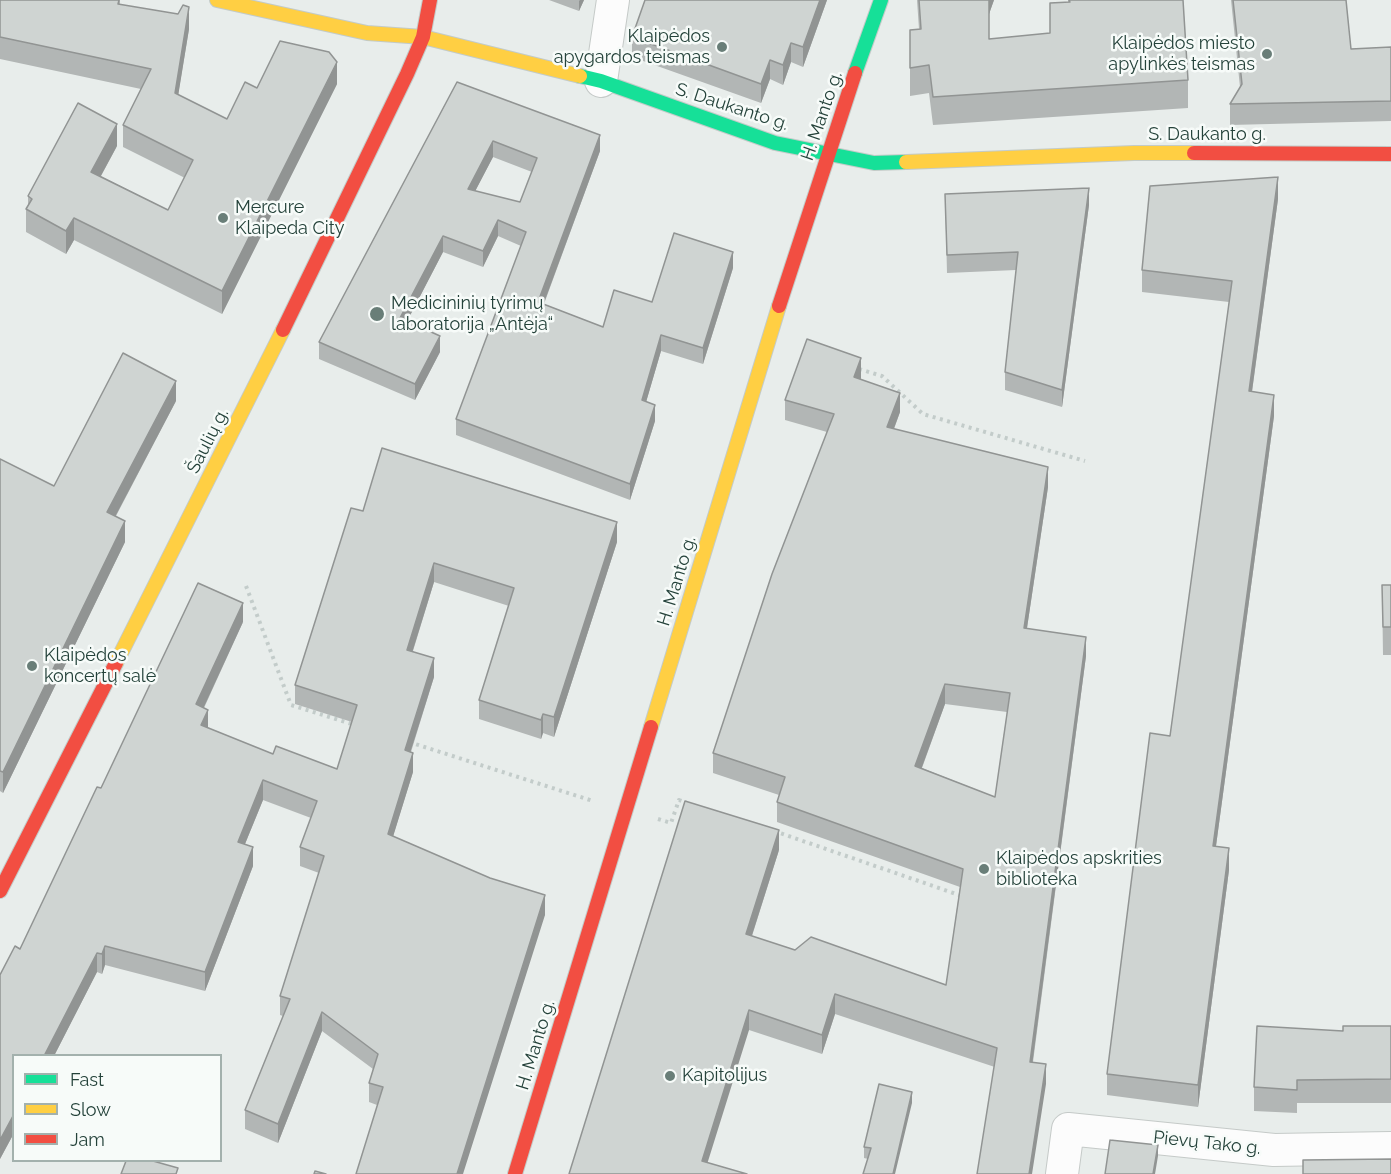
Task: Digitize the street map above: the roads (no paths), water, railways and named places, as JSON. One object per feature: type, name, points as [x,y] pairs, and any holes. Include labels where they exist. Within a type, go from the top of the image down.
[{"type":"street","name":"S. Daukanto g.","points":[[217,0],[368,33],[423,37],[601,81],[775,143],[874,163],[1134,153],[1391,154]]},
{"type":"street","name":"Šaulių g.","points":[[0,891],[250,399],[423,37],[430,0]]},
{"type":"street","points":[[601,81],[613,0]]},
{"type":"street","name":"H. Manto g.","points":[[515,1174],[769,339],[828,153],[881,0]]},
{"type":"street","name":"Pievų Tako g.","points":[[1062,1174],[1068,1129],[1274,1150],[1391,1148]]},
{"type":"place","name":"Klaipėdos apygardos teismas","points":[[722,47]]},
{"type":"place","name":"Klaipėdos miesto apylinkės teismas","points":[[1267,54]]},
{"type":"place","name":"Mercure Klaipeda City","points":[[223,218]]},
{"type":"place","name":"Medicininių tyrimų laboratorija „Antėja“","points":[[377,314]]},
{"type":"place","name":"Klaipėdos koncertų salė","points":[[32,666]]},
{"type":"place","name":"Klaipėdos apskrities biblioteka","points":[[984,869]]},
{"type":"place","name":"Kapitolijus","points":[[670,1076]]}]
